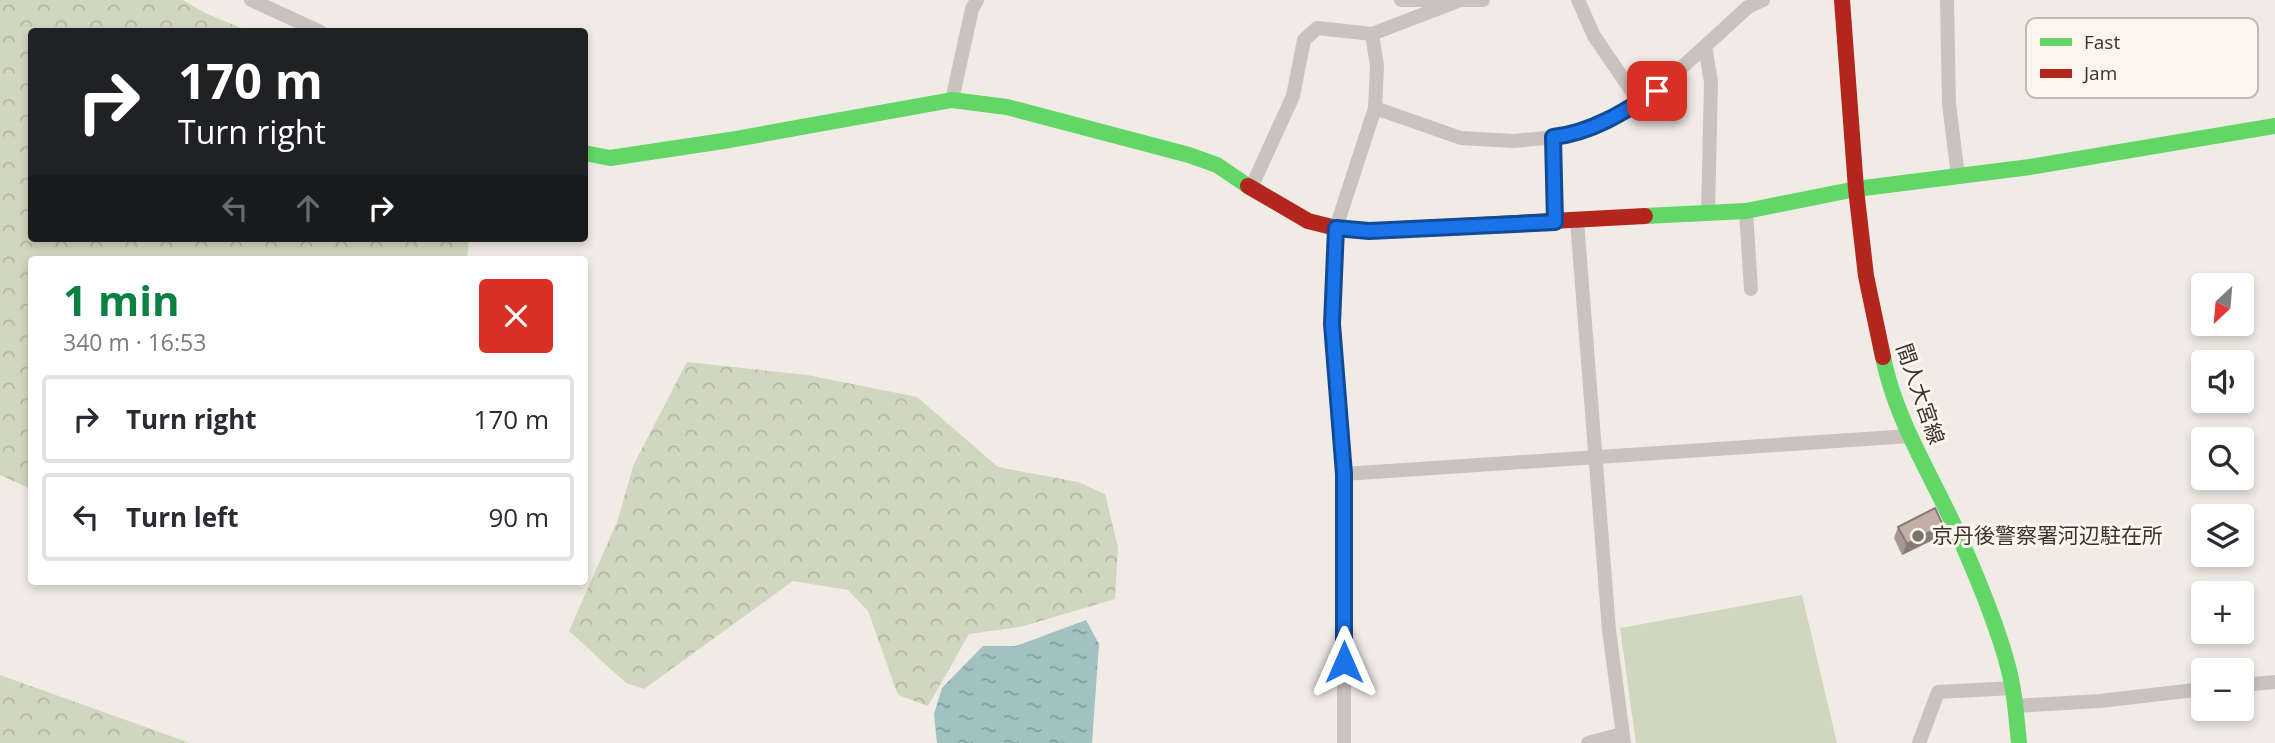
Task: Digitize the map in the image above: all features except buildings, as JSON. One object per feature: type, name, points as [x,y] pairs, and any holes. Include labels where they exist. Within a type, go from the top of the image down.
[{"type":"street","points":[[251,0],[312,28]]},
{"type":"street","points":[[952,100],[972,9],[977,0]]},
{"type":"street","points":[[1401,0],[1483,0]]},
{"type":"street","points":[[1578,0],[1594,36],[1639,103]]},
{"type":"street","points":[[1375,108],[1461,138],[1514,141],[1566,136],[1604,123],[1657,91],[1705,46],[1744,3],[1763,0]]},
{"type":"street","name":"間人大宮線","points":[[1842,0],[1856,189],[1866,276],[1886,373],[1910,436],[1962,543],[1999,640],[2013,688],[2019,743]]},
{"type":"street","points":[[1947,0],[1949,104],[1958,176]]},
{"type":"street","points":[[1251,188],[1293,96],[1304,40],[1317,28],[1372,34],[1458,1]]},
{"type":"street","points":[[1344,743],[1344,474],[1332,324],[1336,228],[1375,108],[1377,66],[1372,34]]},
{"type":"street","points":[[1705,46],[1711,82],[1708,214]]},
{"type":"street","points":[[588,154],[610,158],[730,140],[952,100],[1007,107],[1189,155],[1216,165],[1308,221],[1336,228],[1369,231],[1746,211],[1856,189],[2029,167],[2275,126]]},
{"type":"street","points":[[1553,137],[1555,222]]},
{"type":"street","points":[[1746,211],[1751,289]]},
{"type":"street","points":[[1577,221],[1609,629],[1623,738],[1588,743]]},
{"type":"street","points":[[1344,474],[1910,436]]},
{"type":"street","points":[[2254,684],[2275,682]]},
{"type":"street","points":[[1919,743],[1938,692],[2013,688]]},
{"type":"street","points":[[2015,706],[2100,701],[2191,690]]},
{"type":"green space","points":[[0,0],[183,0],[205,13],[241,28],[28,28],[28,242],[469,242],[467,256],[28,256],[28,488],[0,475]]},
{"type":"green space","points":[[687,362],[807,375],[917,397],[998,467],[1078,482],[1105,494],[1118,547],[1115,599],[1020,627],[969,634],[928,706],[898,695],[868,611],[848,590],[793,581],[644,689],[626,683],[569,631],[617,522],[634,464]]},
{"type":"green space","points":[[1802,595],[1837,743],[1636,743],[1620,628]]},
{"type":"green space","points":[[0,675],[190,743],[0,743]]},
{"type":"water","points":[[1086,620],[1099,644],[1092,743],[937,743],[934,714],[942,688],[983,646],[1016,646]]},
{"type":"traffic: fast","points":[[588,154],[610,158],[730,140],[952,100],[1007,107],[1189,155],[1217,165],[1248,186]]},
{"type":"traffic: fast","points":[[1645,216],[1746,211],[1856,189],[2030,167],[2275,126]]},
{"type":"traffic: fast","points":[[1883,357],[1907,429],[1952,520],[1999,635],[2010,673],[2019,743]]},
{"type":"traffic: jam","points":[[1842,0],[1856,189],[1866,276],[1883,357]]},
{"type":"traffic: jam","points":[[1248,186],[1308,221],[1336,228],[1369,231],[1645,216]]},
{"type":"place","name":"京丹後警察署河辺駐在所","points":[[1918,536]]},
{"type":"route","points":[[1344,662],[1344,474],[1332,324],[1336,228],[1369,231],[1555,222],[1553,137],[1566,136],[1604,123],[1657,91]]}]
